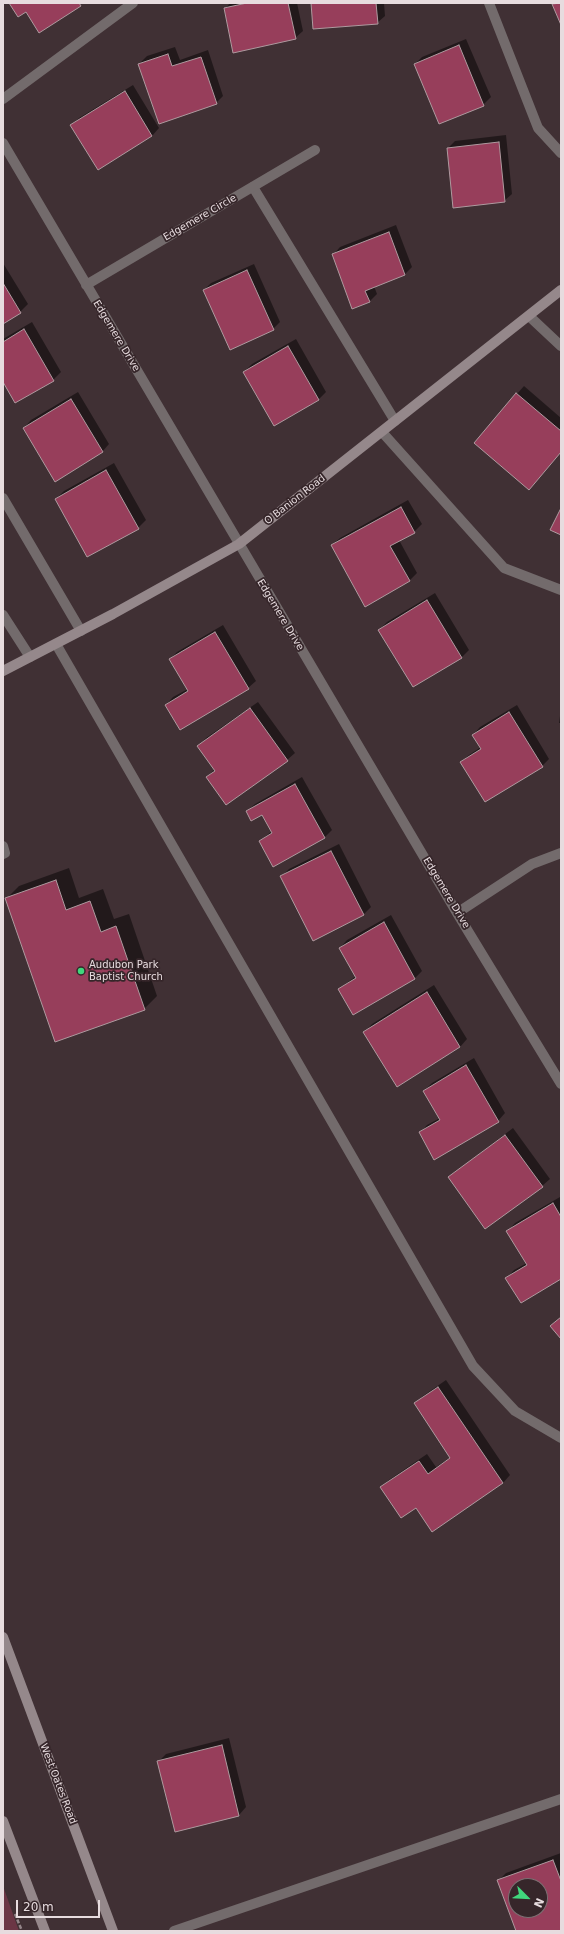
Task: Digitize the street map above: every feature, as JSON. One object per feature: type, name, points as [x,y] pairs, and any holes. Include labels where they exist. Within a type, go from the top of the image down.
[{"type":"street","points":[[3,99],[133,3]]},
{"type":"street","points":[[489,3],[538,128],[561,153]]},
{"type":"street","name":"Edgemere Drive","points":[[3,143],[457,913],[561,1084]]},
{"type":"street","name":"Edgemere Circle","points":[[86,285],[315,150]]},
{"type":"street","points":[[253,187],[395,421]]},
{"type":"street","name":"O Banion Road","points":[[3,670],[81,631],[239,544],[561,290]]},
{"type":"street","points":[[529,316],[561,346]]},
{"type":"street","points":[[382,432],[504,568],[561,590]]},
{"type":"street","points":[[3,498],[81,631]]},
{"type":"street","points":[[3,615],[30,657]]},
{"type":"street","points":[[56,644],[473,1366],[515,1411],[561,1438]]},
{"type":"street","points":[[3,846],[5,853],[3,854]]},
{"type":"street","points":[[457,913],[532,864],[561,853]]},
{"type":"street","name":"West Oates Road","points":[[3,1637],[113,1931]]},
{"type":"street","points":[[174,1931],[561,1799]]},
{"type":"street","points":[[3,1821],[45,1931]]},
{"type":"shaded area","points":[[3,1886],[19,1931],[3,1931]]},
{"type":"building","points":[[9,3],[79,3],[81,6],[39,33],[26,12],[18,17]]},
{"type":"building","points":[[247,3],[288,3],[296,39],[233,53],[224,8]]},
{"type":"building","points":[[311,3],[376,3],[378,24],[313,29]]},
{"type":"building","points":[[561,3],[561,25],[552,4]]},
{"type":"building","points":[[459,45],[484,106],[439,124],[414,64]]},
{"type":"building","points":[[168,54],[172,66],[201,57],[217,104],[159,124],[138,64]]},
{"type":"building","points":[[125,91],[152,136],[98,170],[70,125]]},
{"type":"building","points":[[499,142],[505,202],[453,208],[447,148]]},
{"type":"building","points":[[389,232],[405,275],[365,291],[370,302],[352,309],[332,254]]},
{"type":"building","points":[[247,270],[274,330],[230,350],[203,290]]},
{"type":"building","points":[[3,283],[21,313],[3,324]]},
{"type":"building","points":[[24,329],[54,381],[15,403],[3,382],[3,342]]},
{"type":"building","points":[[288,346],[319,400],[274,426],[243,372]]},
{"type":"building","points":[[516,393],[561,431],[561,452],[529,490],[474,443]]},
{"type":"building","points":[[71,399],[103,452],[55,482],[23,428]]},
{"type":"building","points":[[106,470],[139,529],[87,557],[55,499]]},
{"type":"building","points":[[401,507],[415,533],[390,546],[410,581],[365,607],[331,545]]},
{"type":"building","points":[[561,508],[561,535],[550,530]]},
{"type":"building","points":[[427,600],[462,658],[413,687],[378,630]]},
{"type":"building","points":[[215,632],[249,689],[180,730],[165,705],[188,691],[169,659]]},
{"type":"building","points":[[250,708],[288,761],[226,805],[206,777],[215,771],[197,746]]},
{"type":"building","points":[[509,712],[543,767],[485,802],[460,762],[481,749],[472,735]]},
{"type":"building","points":[[295,784],[325,838],[273,867],[259,841],[272,833],[262,815],[251,821],[246,811]]},
{"type":"building","points":[[331,851],[364,915],[313,941],[280,876]]},
{"type":"building","name":"Audubon Park Baptist Church","points":[[56,880],[66,910],[90,901],[101,932],[116,926],[145,1010],[55,1042],[5,898]]},
{"type":"building","points":[[384,922],[415,979],[353,1015],[338,989],[356,978],[339,948]]},
{"type":"building","points":[[427,992],[460,1047],[397,1087],[363,1032]]},
{"type":"building","points":[[466,1065],[499,1122],[434,1160],[419,1132],[440,1120],[423,1091]]},
{"type":"building","points":[[505,1135],[543,1187],[485,1229],[448,1177]]},
{"type":"building","points":[[553,1203],[561,1217],[561,1279],[521,1303],[505,1278],[527,1265],[506,1231]]},
{"type":"building","points":[[561,1317],[561,1339],[550,1326]]},
{"type":"building","points":[[438,1387],[503,1483],[432,1532],[416,1508],[401,1518],[380,1487],[419,1461],[428,1474],[450,1458],[414,1403]]},
{"type":"building","points":[[222,1745],[239,1816],[175,1832],[157,1761]]},
{"type":"building","points":[[553,1860],[561,1881],[561,1931],[516,1931],[511,1918],[548,1918],[548,1878],[508,1878],[508,1910],[497,1880]]},
{"type":"place","name":"Audubon Park Baptist Church","points":[[81,971]]}]
